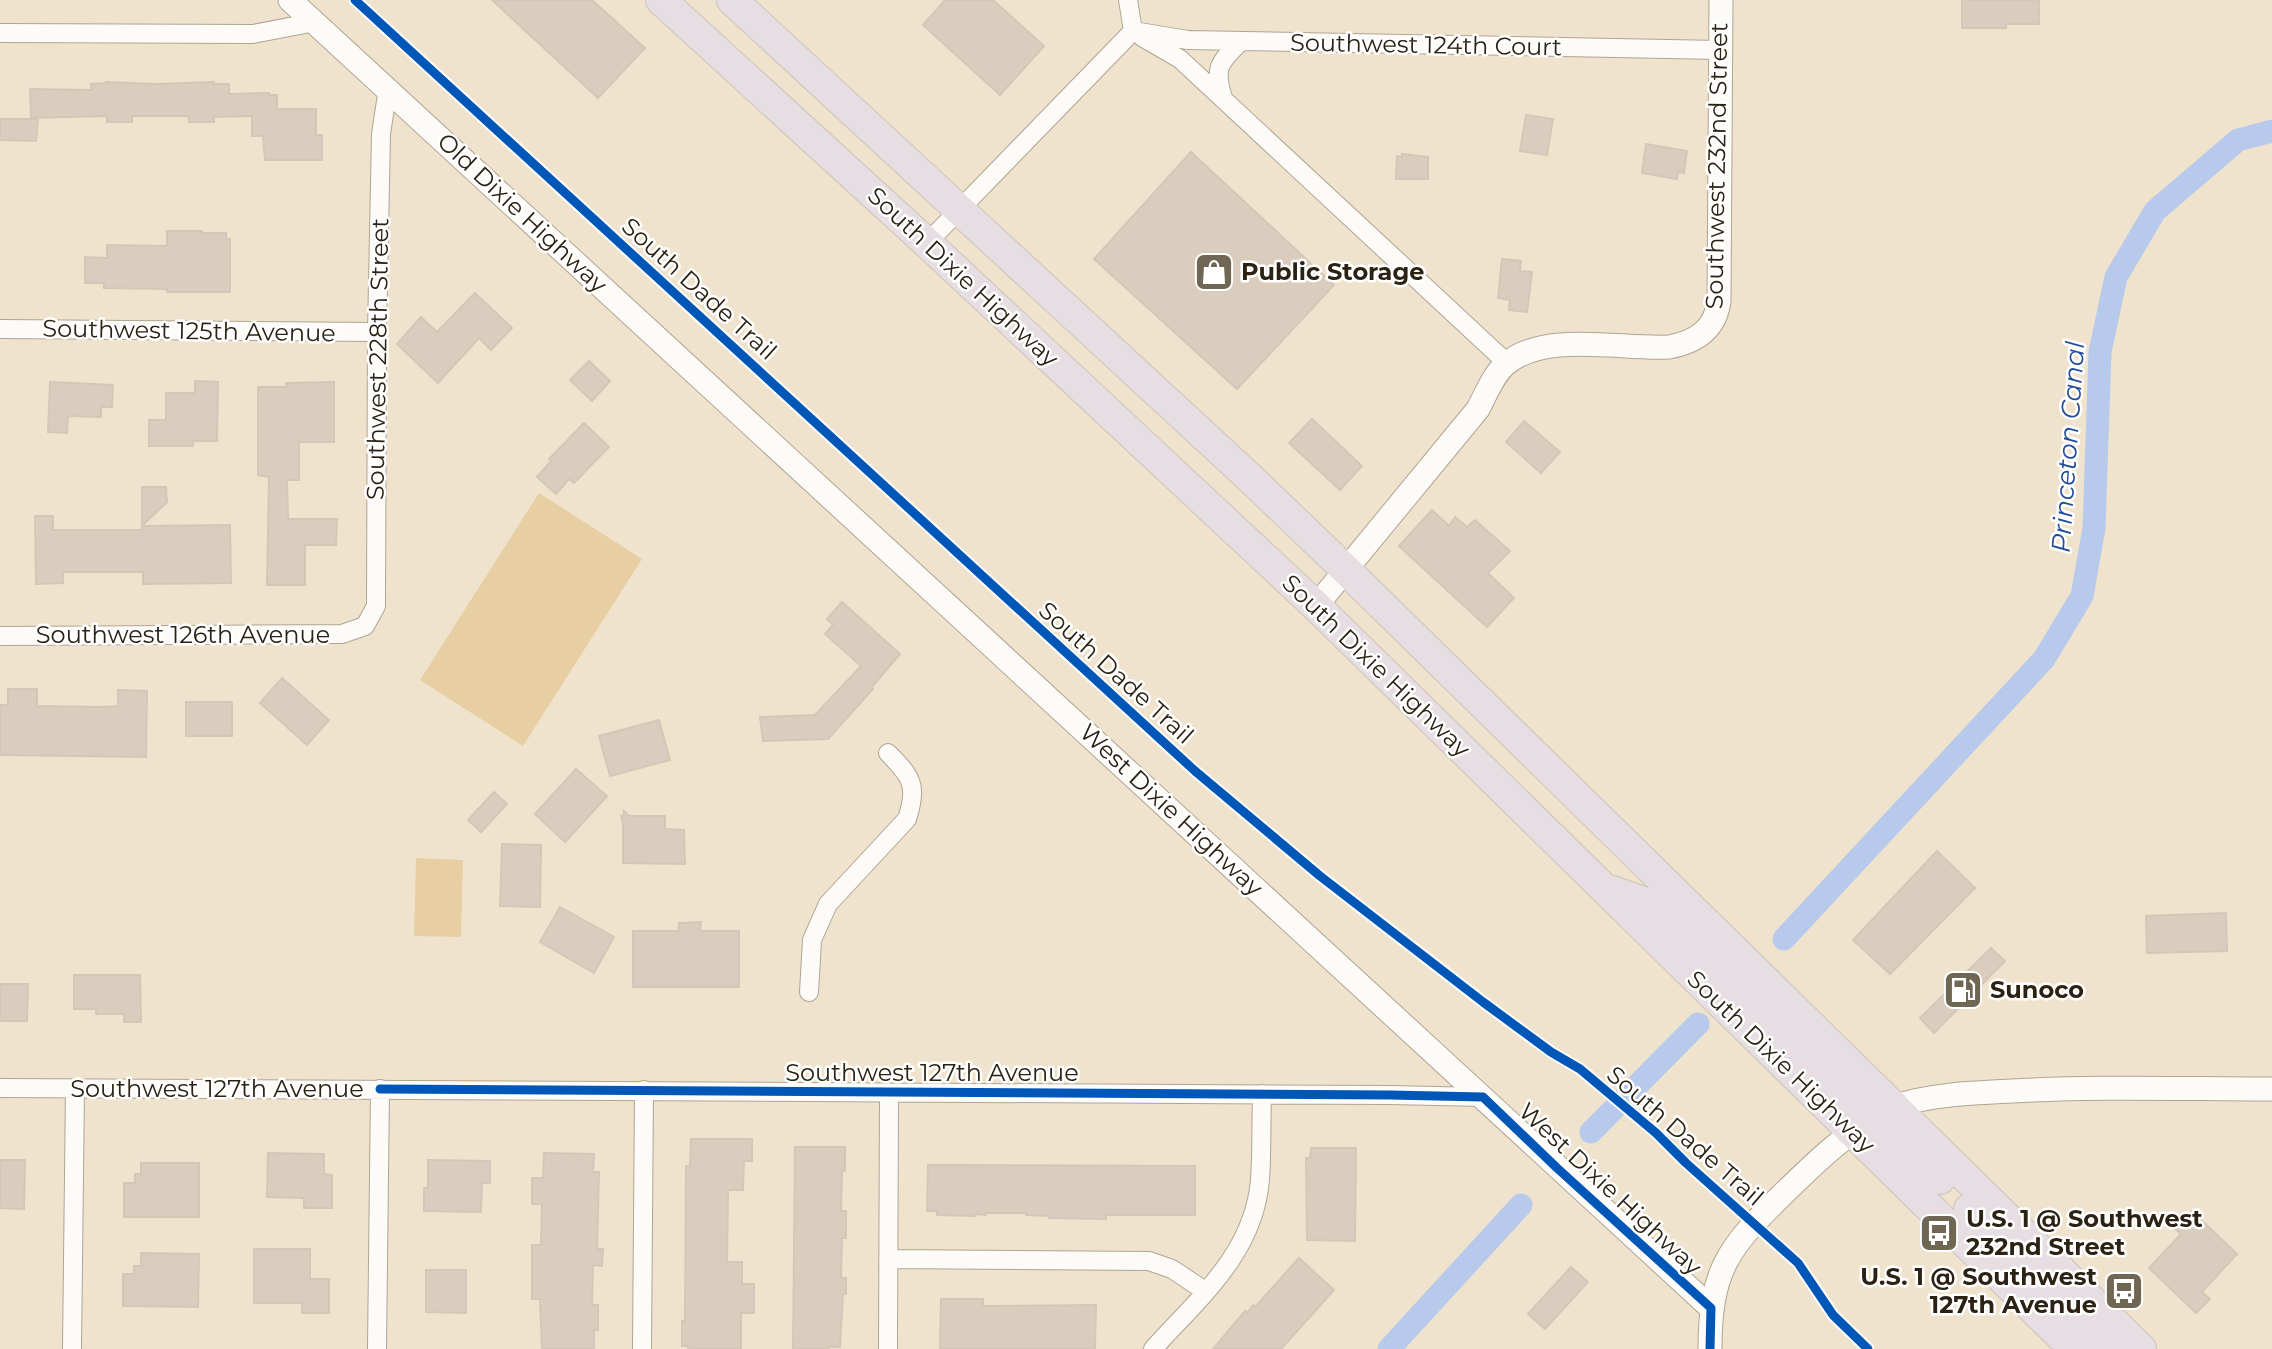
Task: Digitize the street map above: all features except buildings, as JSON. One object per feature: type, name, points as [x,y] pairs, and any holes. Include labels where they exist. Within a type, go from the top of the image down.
[{"type":"highway","name":"South Dixie Highway","points":[[661,0],[927,243],[1316,606],[2074,1349]]},
{"type":"highway","name":"South Dixie Highway","points":[[732,0],[1346,570],[2141,1349]]},
{"type":"highway","points":[[1603,887],[1666,910],[1850,1095],[1877,1107],[1894,1106]]},
{"type":"highway","points":[[1851,1131],[1877,1127],[1923,1161],[2110,1349]]},
{"type":"street","name":"Old Dixie Highway","points":[[290,0],[753,427]]},
{"type":"street","points":[[1128,0],[1133,31],[1180,60],[1223,98],[1507,363],[1478,409],[1316,606]]},
{"type":"street","name":"Southwest 232nd Street","points":[[1507,363],[1532,351],[1562,346],[1668,347],[1699,338],[1708,330],[1718,311],[1719,301],[1721,0]]},
{"type":"street","points":[[0,33],[253,34],[314,22]]},
{"type":"street","points":[[927,243],[1133,31]]},
{"type":"street","name":"Southwest 124th Court","points":[[1133,31],[1188,40],[1720,50]]},
{"type":"street","points":[[1223,98],[1217,82],[1218,69],[1223,58],[1241,41]]},
{"type":"street","name":"Southwest 228th Street","points":[[365,626],[376,606],[381,134],[388,88]]},
{"type":"street","name":"Southwest 125th Avenue","points":[[0,329],[377,332]]},
{"type":"street","name":"West Dixie Highway","points":[[753,427],[1711,1308]]},
{"type":"street","name":"Southwest 126th Avenue","points":[[0,636],[342,634],[365,626]]},
{"type":"street","points":[[809,992],[812,940],[819,919],[828,904],[907,819],[913,802],[913,785],[907,772],[888,753]]},
{"type":"street","name":"Southwest 127th Avenue","points":[[0,1088],[1483,1097]]},
{"type":"street","points":[[1710,1349],[1711,1308],[1723,1264],[1737,1244],[1785,1193],[1851,1131],[1894,1106],[1932,1097],[2043,1088],[2272,1089]]},
{"type":"street","points":[[72,1349],[75,1089]]},
{"type":"street","points":[[377,1349],[380,1089]]},
{"type":"street","points":[[642,1349],[644,1090]]},
{"type":"street","points":[[887,1349],[889,1092]]},
{"type":"street","points":[[1153,1349],[1229,1265],[1239,1248],[1254,1212],[1260,1181],[1262,1094]]},
{"type":"street","points":[[888,1259],[1149,1261],[1172,1269],[1205,1291]]},
{"type":"shaded area","points":[[539,493],[642,559],[523,746],[420,680]]},
{"type":"shaded area","points":[[416,858],[463,860],[461,937],[414,936]]},
{"type":"waterway","name":"Princeton Canal","points":[[1784,939],[2044,659],[2082,596],[2094,528],[2100,352],[2116,277],[2155,211],[2238,140],[2272,131]]},
{"type":"waterway","name":"Princeton Canal","points":[[1591,1132],[1698,1024]]},
{"type":"waterway","points":[[1389,1349],[1521,1205]]},
{"type":"cycle path","name":"South Dade Trail","points":[[355,0],[1195,771],[1320,876],[1483,1002],[1551,1052],[1580,1069],[1656,1133],[1798,1263],[1833,1315],[1868,1349]]},
{"type":"cycle path","points":[[380,1089],[1483,1097],[1711,1308],[1710,1349]]},
{"type":"place","name":"Public Storage","points":[[1214,272]]},
{"type":"place","name":"Sunoco","points":[[1963,990]]},
{"type":"place","name":"U.S. 1 @ Southwest 232nd Street","points":[[1939,1233]]},
{"type":"place","name":"U.S. 1 @ Southwest 127th Avenue","points":[[2124,1291]]}]
